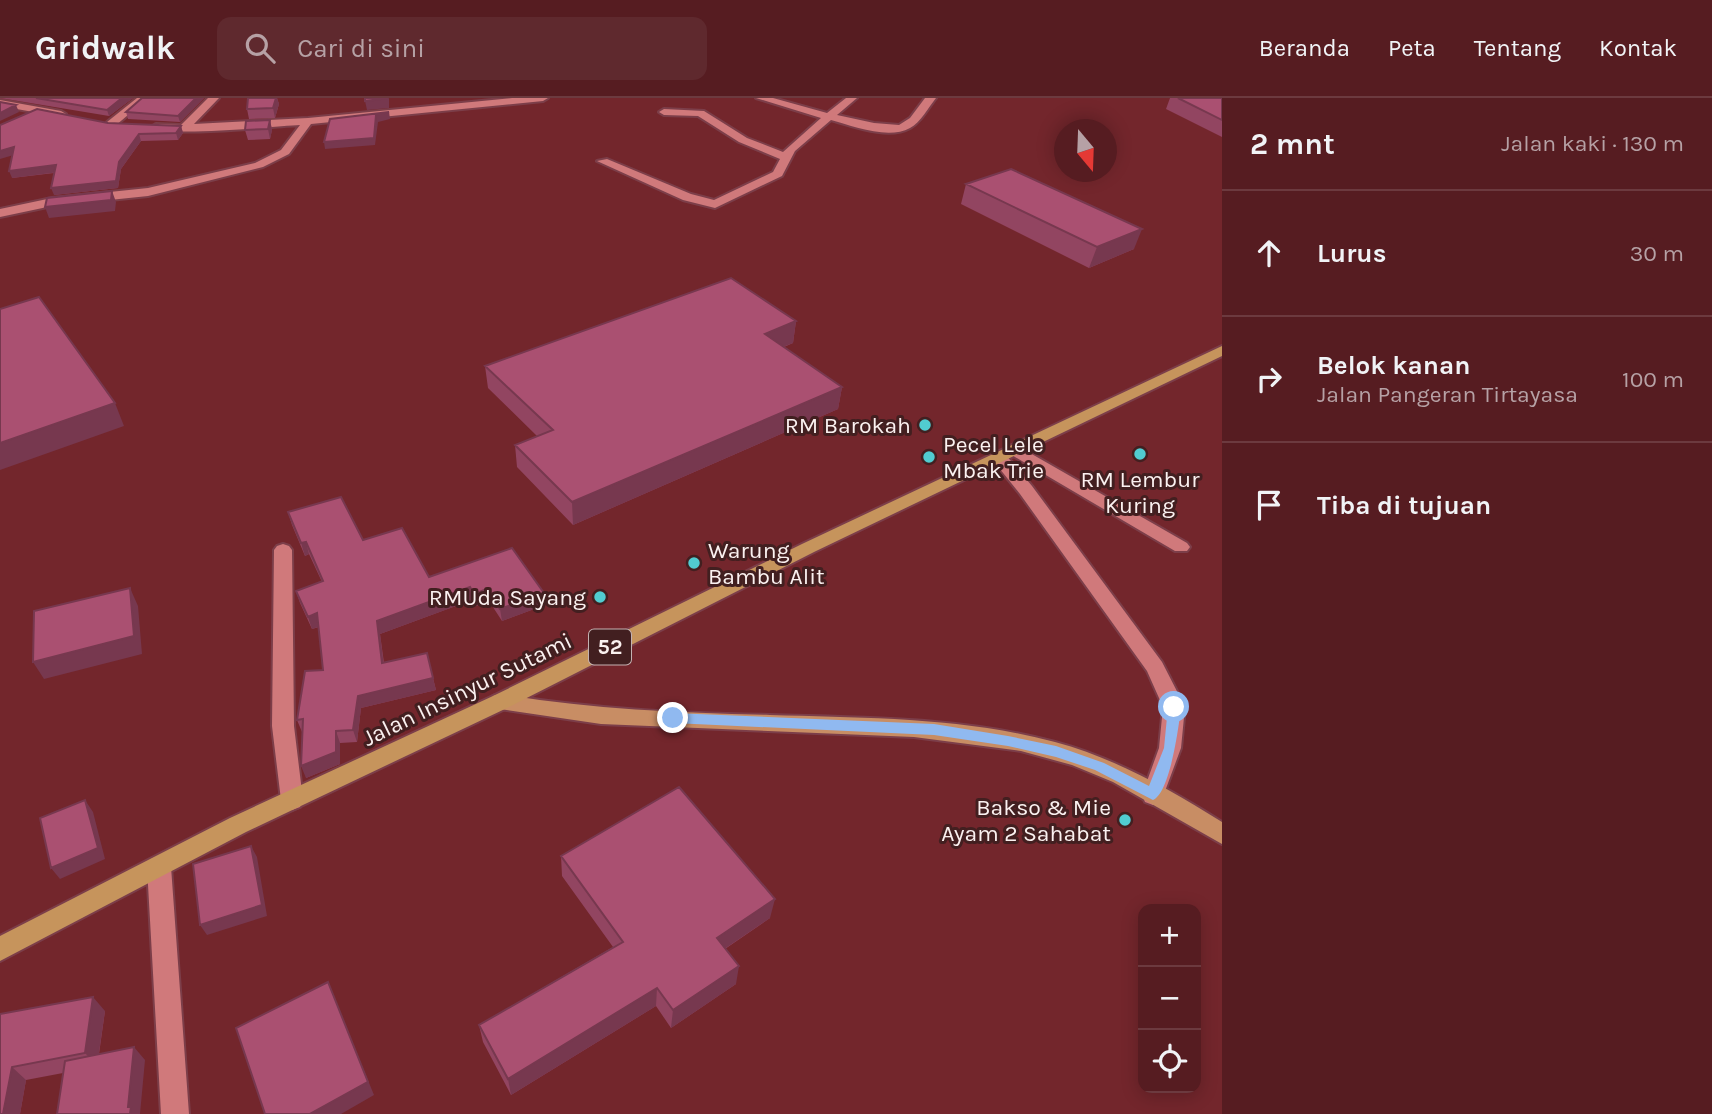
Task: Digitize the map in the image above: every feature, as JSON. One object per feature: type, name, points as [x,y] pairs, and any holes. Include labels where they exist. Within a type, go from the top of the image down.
[{"type":"highway","name":"Jalan Insinyur Sutami","points":[[0,949],[292,800],[500,702],[808,548],[1222,350]]},
{"type":"main road","points":[[500,702],[598,716],[934,730],[1056,751],[1100,767],[1222,834]]},
{"type":"street","points":[[124,125],[105,123],[143,98]]},
{"type":"street","points":[[184,128],[214,98]]},
{"type":"street","points":[[411,110],[412,98]]},
{"type":"street","points":[[148,126],[184,128],[308,121],[544,98]]},
{"type":"street","points":[[761,98],[886,128],[902,128],[912,122],[931,98]]},
{"type":"street","points":[[603,161],[687,197],[716,204],[778,174],[790,149],[852,98]]},
{"type":"street","points":[[1,104],[75,117]]},
{"type":"street","points":[[19,119],[38,110]]},
{"type":"street","points":[[664,112],[700,113],[743,140],[786,157]]},
{"type":"street","points":[[0,213],[52,202],[148,192],[259,164],[285,152],[308,121]]},
{"type":"street","points":[[1007,454],[1181,547]]},
{"type":"street","points":[[1007,454],[1027,490],[1155,667],[1174,707],[1170,748],[1153,795]]},
{"type":"street","points":[[284,550],[283,726],[292,800]]},
{"type":"street","points":[[159,867],[175,1114]]},
{"type":"building","points":[[36,98],[122,98],[107,110]]},
{"type":"building","points":[[142,98],[196,98],[178,116],[126,112]]},
{"type":"building","points":[[248,98],[276,98],[273,108],[247,109]]},
{"type":"building","points":[[365,98],[388,98],[365,101]]},
{"type":"building","points":[[1178,98],[1222,98],[1222,120]]},
{"type":"building","points":[[0,102],[16,105],[0,113]]},
{"type":"building","points":[[37,109],[108,123],[181,126],[176,133],[139,134],[119,162],[116,181],[51,188],[56,165],[9,171],[14,147],[0,151],[0,125]]},
{"type":"building","points":[[389,112],[376,115],[374,138],[324,142],[330,119]]},
{"type":"building","points":[[270,120],[268,129],[245,130],[246,121]]},
{"type":"building","points":[[1011,169],[1142,229],[1097,247],[966,184]]},
{"type":"building","points":[[112,191],[111,200],[45,207],[47,198]]},
{"type":"building","points":[[731,278],[796,321],[765,334],[842,387],[572,502],[515,445],[553,430],[485,366]]},
{"type":"building","points":[[39,297],[115,403],[0,443],[0,309]]},
{"type":"building","points":[[341,497],[363,540],[402,528],[429,577],[512,548],[544,593],[500,609],[487,589],[474,594],[470,587],[377,621],[382,663],[427,653],[433,678],[358,696],[353,730],[336,731],[336,752],[301,766],[303,719],[297,720],[305,671],[323,670],[317,613],[308,617],[296,591],[323,581],[306,542],[301,543],[288,512]]},
{"type":"building","points":[[130,588],[134,636],[33,662],[34,611]]},
{"type":"building","points":[[679,787],[775,899],[717,938],[739,966],[673,1010],[657,988],[508,1079],[479,1025],[623,942],[561,856]]},
{"type":"building","points":[[85,800],[98,848],[51,868],[40,818]]},
{"type":"building","points":[[251,846],[262,905],[200,925],[193,864]]},
{"type":"building","points":[[328,982],[368,1082],[310,1114],[265,1114],[236,1028]]},
{"type":"building","points":[[93,997],[85,1053],[12,1067],[3,1114],[0,1114],[0,1014]]},
{"type":"building","points":[[134,1047],[128,1107],[131,1107],[130,1114],[57,1114],[65,1061]]},
{"type":"place","name":"RM Barokah","points":[[925,425]]},
{"type":"place","name":"RM Lembur Kuring","points":[[1140,454]]},
{"type":"place","name":"Pecel Lele Mbak Trie","points":[[929,457]]},
{"type":"place","name":"Warung Bambu Alit","points":[[694,563]]},
{"type":"place","name":"RMUda Sayang","points":[[600,597]]},
{"type":"place","name":"Bakso & Mie Ayam 2 Sahabat","points":[[1125,820]]},
{"type":"route","points":[[673,718],[934,730],[1008,741],[1056,751],[1100,767],[1153,795],[1170,748],[1174,707]]}]
